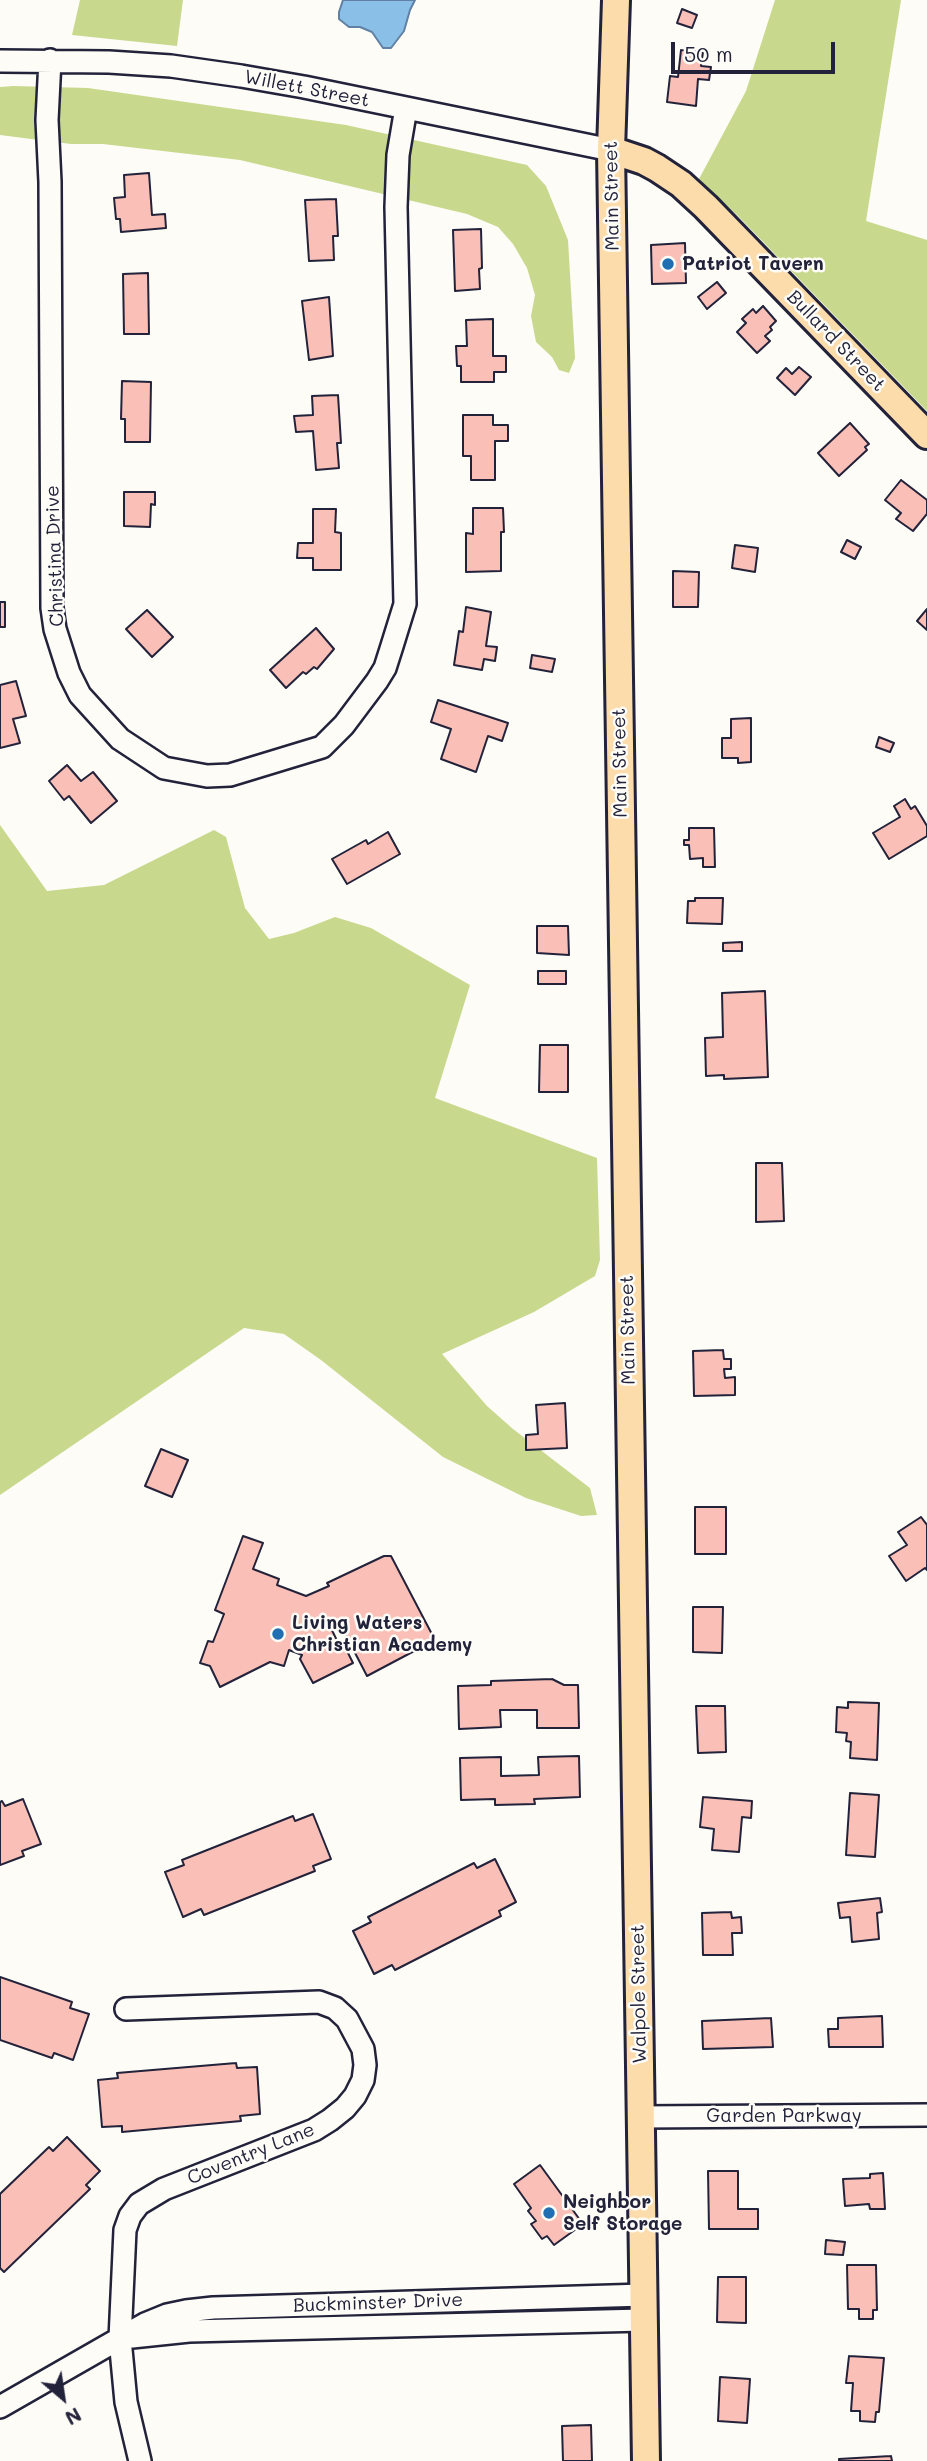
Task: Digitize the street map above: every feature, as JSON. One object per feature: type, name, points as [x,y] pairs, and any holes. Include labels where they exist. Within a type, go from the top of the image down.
[{"type":"main road","name":"Main Street","points":[[616,0],[611,150],[631,1526]]},
{"type":"main road","name":"Bullard Street","points":[[611,150],[644,161],[681,184],[927,435]]},
{"type":"main road","name":"Walpole Street","points":[[631,1526],[646,2461]]},
{"type":"street","name":"Willett Street","points":[[0,61],[50,60],[172,66],[242,76],[611,150]]},
{"type":"street","name":"Christina Drive","points":[[50,60],[47,120],[50,182],[52,608],[55,629],[69,673],[80,695],[120,739],[164,768],[207,776],[230,775],[322,747],[344,725],[385,668],[405,604],[396,206],[398,155],[406,108]]},
{"type":"street","name":"Coventry Lane","points":[[126,2009],[319,2002],[335,2008],[347,2019],[363,2049],[365,2065],[363,2080],[355,2096],[330,2120],[314,2130],[164,2189],[139,2204],[130,2216],[125,2230],[120,2339],[126,2402],[140,2461]]},
{"type":"street","name":"Garden Parkway","points":[[641,2117],[927,2115]]},
{"type":"street","name":"Buckminster Drive","points":[[0,2407],[145,2324],[167,2315],[213,2308],[644,2307]]},
{"type":"green space","points":[[80,0],[183,0],[177,46],[72,35]]},
{"type":"green space","points":[[775,0],[901,0],[866,221],[927,240],[927,411],[699,179],[746,91]]},
{"type":"green space","points":[[0,87],[88,88],[346,125],[527,165],[546,186],[568,240],[575,358],[569,373],[559,370],[552,357],[536,342],[531,316],[535,295],[527,268],[513,244],[498,227],[467,214],[240,160],[0,135]]},
{"type":"green space","points":[[0,825],[47,891],[104,885],[214,830],[226,837],[245,908],[269,939],[294,933],[335,917],[371,928],[470,985],[435,1098],[597,1158],[600,1260],[595,1276],[534,1312],[442,1354],[487,1406],[590,1488],[597,1515],[581,1516],[526,1498],[443,1457],[284,1334],[244,1328],[0,1495]]},
{"type":"water","points":[[343,0],[415,0],[404,31],[391,48],[383,48],[372,32],[360,27],[349,27],[339,19]]},
{"type":"building","points":[[682,9],[697,15],[692,28],[677,23]]},
{"type":"building","points":[[681,50],[703,52],[701,66],[711,67],[709,80],[698,79],[696,106],[667,102],[670,76],[678,77]]},
{"type":"building","points":[[149,173],[152,215],[165,214],[166,228],[121,232],[120,219],[116,219],[114,198],[125,197],[124,175]]},
{"type":"building","points":[[336,199],[338,236],[333,236],[334,260],[309,261],[305,200]]},
{"type":"building","points":[[481,229],[480,289],[455,291],[453,230]]},
{"type":"building","name":"Patriot Tavern","points":[[685,243],[686,283],[652,284],[651,245]]},
{"type":"building","points":[[148,273],[149,334],[124,334],[123,274]]},
{"type":"building","points":[[717,282],[726,293],[707,309],[698,297]]},
{"type":"building","points":[[329,297],[333,356],[309,360],[302,301]]},
{"type":"building","points":[[763,306],[776,321],[765,336],[770,341],[757,353],[737,332],[746,323],[742,319],[753,309],[756,313]]},
{"type":"building","points":[[493,319],[493,356],[506,356],[506,372],[494,372],[494,382],[461,382],[461,366],[457,366],[456,346],[467,346],[466,320]]},
{"type":"building","points":[[799,367],[811,377],[795,395],[777,378],[786,368],[792,374]]},
{"type":"building","points":[[122,381],[151,382],[150,442],[125,442],[125,419],[121,419]]},
{"type":"building","points":[[338,395],[341,443],[337,443],[339,468],[316,470],[313,431],[296,432],[294,416],[313,415],[312,396]]},
{"type":"building","points":[[463,415],[493,415],[493,425],[508,425],[508,441],[495,441],[495,480],[471,480],[471,456],[463,456]]},
{"type":"building","points":[[850,423],[869,444],[865,447],[867,450],[839,476],[818,453]]},
{"type":"building","points":[[901,480],[927,500],[927,514],[913,531],[896,519],[901,513],[885,500]]},
{"type":"building","points":[[124,492],[155,492],[155,505],[151,504],[150,527],[124,526]]},
{"type":"building","points":[[473,508],[503,508],[501,571],[466,572],[466,533],[473,534]]},
{"type":"building","points":[[313,509],[336,509],[335,532],[341,533],[341,570],[313,570],[313,558],[297,558],[298,543],[313,543]]},
{"type":"building","points":[[847,540],[861,547],[855,559],[841,552]]},
{"type":"building","points":[[735,545],[758,548],[755,572],[732,568]]},
{"type":"building","points":[[673,571],[699,572],[698,607],[673,607]]},
{"type":"building","points":[[0,602],[5,602],[5,627],[0,627]]},
{"type":"building","points":[[466,607],[491,612],[486,646],[497,647],[495,661],[484,659],[482,670],[454,665],[459,631],[463,632]]},
{"type":"building","points":[[927,609],[927,630],[917,621]]},
{"type":"building","points":[[147,610],[173,637],[152,657],[126,629]]},
{"type":"building","points":[[316,628],[334,649],[317,669],[314,667],[306,674],[303,672],[286,688],[270,670]]},
{"type":"building","points":[[532,655],[555,659],[552,672],[530,668]]},
{"type":"building","points":[[16,681],[26,716],[13,719],[20,743],[0,748],[0,685]]},
{"type":"building","points":[[438,700],[508,723],[502,741],[488,736],[476,772],[441,759],[451,729],[431,722]]},
{"type":"building","points":[[751,718],[751,762],[738,763],[738,758],[722,758],[722,738],[731,738],[731,719]]},
{"type":"building","points":[[879,737],[894,743],[890,752],[876,747]]},
{"type":"building","points":[[67,765],[81,781],[93,772],[117,801],[91,823],[69,796],[64,800],[49,781]]},
{"type":"building","points":[[905,799],[911,809],[915,806],[927,826],[927,836],[889,859],[873,833],[900,817],[894,806]]},
{"type":"building","points":[[689,828],[714,828],[715,867],[703,867],[703,858],[690,859],[689,845],[684,845],[684,840],[689,840]]},
{"type":"building","points":[[388,832],[400,854],[347,884],[332,859],[366,840],[368,844]]},
{"type":"building","points":[[695,898],[723,898],[722,924],[687,923],[688,901],[695,901]]},
{"type":"building","points":[[537,926],[568,926],[569,955],[537,953]]},
{"type":"building","points":[[742,942],[742,951],[723,951],[723,943]]},
{"type":"building","points":[[538,971],[566,971],[566,984],[538,984]]},
{"type":"building","points":[[765,991],[768,1077],[724,1079],[724,1075],[706,1076],[705,1038],[723,1037],[722,993]]},
{"type":"building","points":[[540,1045],[568,1045],[568,1092],[539,1092]]},
{"type":"building","points":[[756,1163],[782,1163],[784,1221],[756,1222]]},
{"type":"building","points":[[723,1350],[724,1359],[731,1359],[731,1369],[724,1369],[725,1378],[735,1377],[735,1395],[694,1396],[693,1351]]},
{"type":"building","points":[[565,1403],[567,1448],[526,1450],[526,1435],[538,1434],[536,1405]]},
{"type":"building","points":[[161,1449],[188,1460],[172,1497],[145,1486]]},
{"type":"building","points":[[695,1507],[726,1507],[726,1554],[695,1554]]},
{"type":"building","points":[[921,1517],[927,1525],[927,1570],[925,1568],[906,1581],[889,1556],[907,1545],[898,1532]]},
{"type":"building","points":[[243,1536],[263,1543],[253,1569],[279,1579],[277,1585],[306,1596],[384,1556],[391,1556],[435,1640],[367,1676],[339,1622],[330,1626],[340,1647],[344,1645],[353,1663],[313,1683],[300,1659],[302,1655],[289,1650],[284,1666],[270,1662],[220,1687],[210,1666],[200,1663],[208,1641],[213,1642],[224,1614],[215,1610]]},
{"type":"building","points":[[693,1607],[723,1607],[722,1653],[693,1652]]},
{"type":"building","points":[[552,1679],[564,1685],[578,1685],[579,1728],[537,1728],[537,1710],[500,1710],[501,1727],[459,1729],[458,1686],[491,1685],[491,1681]]},
{"type":"building","points":[[848,1702],[879,1703],[877,1760],[850,1758],[851,1742],[846,1741],[847,1733],[836,1732],[837,1707],[848,1708]]},
{"type":"building","points":[[696,1706],[725,1706],[726,1752],[698,1753]]},
{"type":"building","points":[[579,1756],[580,1797],[534,1799],[535,1804],[495,1805],[495,1799],[461,1800],[460,1758],[501,1757],[501,1776],[539,1775],[538,1757]]},
{"type":"building","points":[[850,1793],[879,1795],[875,1857],[846,1855]]},
{"type":"building","points":[[703,1797],[752,1801],[751,1818],[742,1817],[739,1852],[712,1850],[714,1829],[700,1827]]},
{"type":"building","points":[[23,1799],[41,1844],[22,1851],[24,1856],[0,1865],[0,1802],[5,1806]]},
{"type":"building","points":[[313,1814],[331,1859],[313,1866],[315,1871],[204,1915],[201,1909],[183,1917],[165,1872],[184,1865],[182,1860],[293,1816],[295,1821]]},
{"type":"building","points":[[495,1859],[516,1902],[499,1911],[501,1916],[395,1970],[392,1965],[374,1974],[353,1931],[371,1922],[368,1917],[474,1863],[477,1868]]},
{"type":"building","points":[[880,1898],[882,1912],[877,1913],[879,1939],[852,1942],[850,1917],[840,1918],[838,1903]]},
{"type":"building","points":[[731,1912],[732,1918],[741,1917],[742,1933],[732,1933],[733,1955],[703,1955],[702,1913]]},
{"type":"building","points":[[0,1977],[72,2002],[70,2008],[89,2014],[73,2060],[54,2053],[52,2058],[0,2040]]},
{"type":"building","points":[[882,2016],[883,2047],[829,2047],[828,2029],[838,2029],[838,2018]]},
{"type":"building","points":[[771,2018],[773,2047],[703,2049],[702,2021]]},
{"type":"building","points":[[236,2063],[237,2068],[257,2067],[260,2114],[240,2116],[241,2121],[122,2132],[122,2126],[102,2127],[98,2080],[118,2078],[117,2073]]},
{"type":"building","points":[[67,2137],[100,2171],[86,2185],[90,2189],[4,2272],[0,2268],[0,2194],[49,2147],[53,2151]]},
{"type":"building","points":[[540,2165],[583,2224],[554,2245],[547,2236],[542,2239],[531,2224],[536,2221],[528,2211],[531,2208],[514,2184]]},
{"type":"building","points":[[708,2171],[738,2171],[738,2209],[758,2209],[758,2229],[709,2229]]},
{"type":"building","points":[[883,2173],[885,2209],[870,2209],[869,2204],[845,2206],[843,2179],[870,2178],[870,2174]]},
{"type":"building","points":[[826,2240],[845,2242],[843,2255],[825,2254]]},
{"type":"building","points":[[847,2265],[876,2265],[877,2310],[873,2310],[873,2319],[859,2319],[859,2309],[848,2309]]},
{"type":"building","points":[[718,2277],[746,2277],[746,2323],[717,2322]]},
{"type":"building","points":[[849,2356],[884,2358],[879,2412],[876,2412],[875,2422],[860,2421],[860,2411],[851,2411],[853,2383],[846,2383]]},
{"type":"building","points":[[720,2377],[750,2379],[747,2423],[718,2421]]},
{"type":"building","points":[[591,2425],[592,2461],[563,2461],[562,2426]]},
{"type":"building","points":[[891,2456],[892,2461],[839,2461],[839,2459]]},
{"type":"place","name":"Patriot Tavern","points":[[668,264]]},
{"type":"place","name":"Living Waters Christian Academy","points":[[278,1634]]},
{"type":"place","name":"Neighbor Self Storage","points":[[549,2213]]}]
